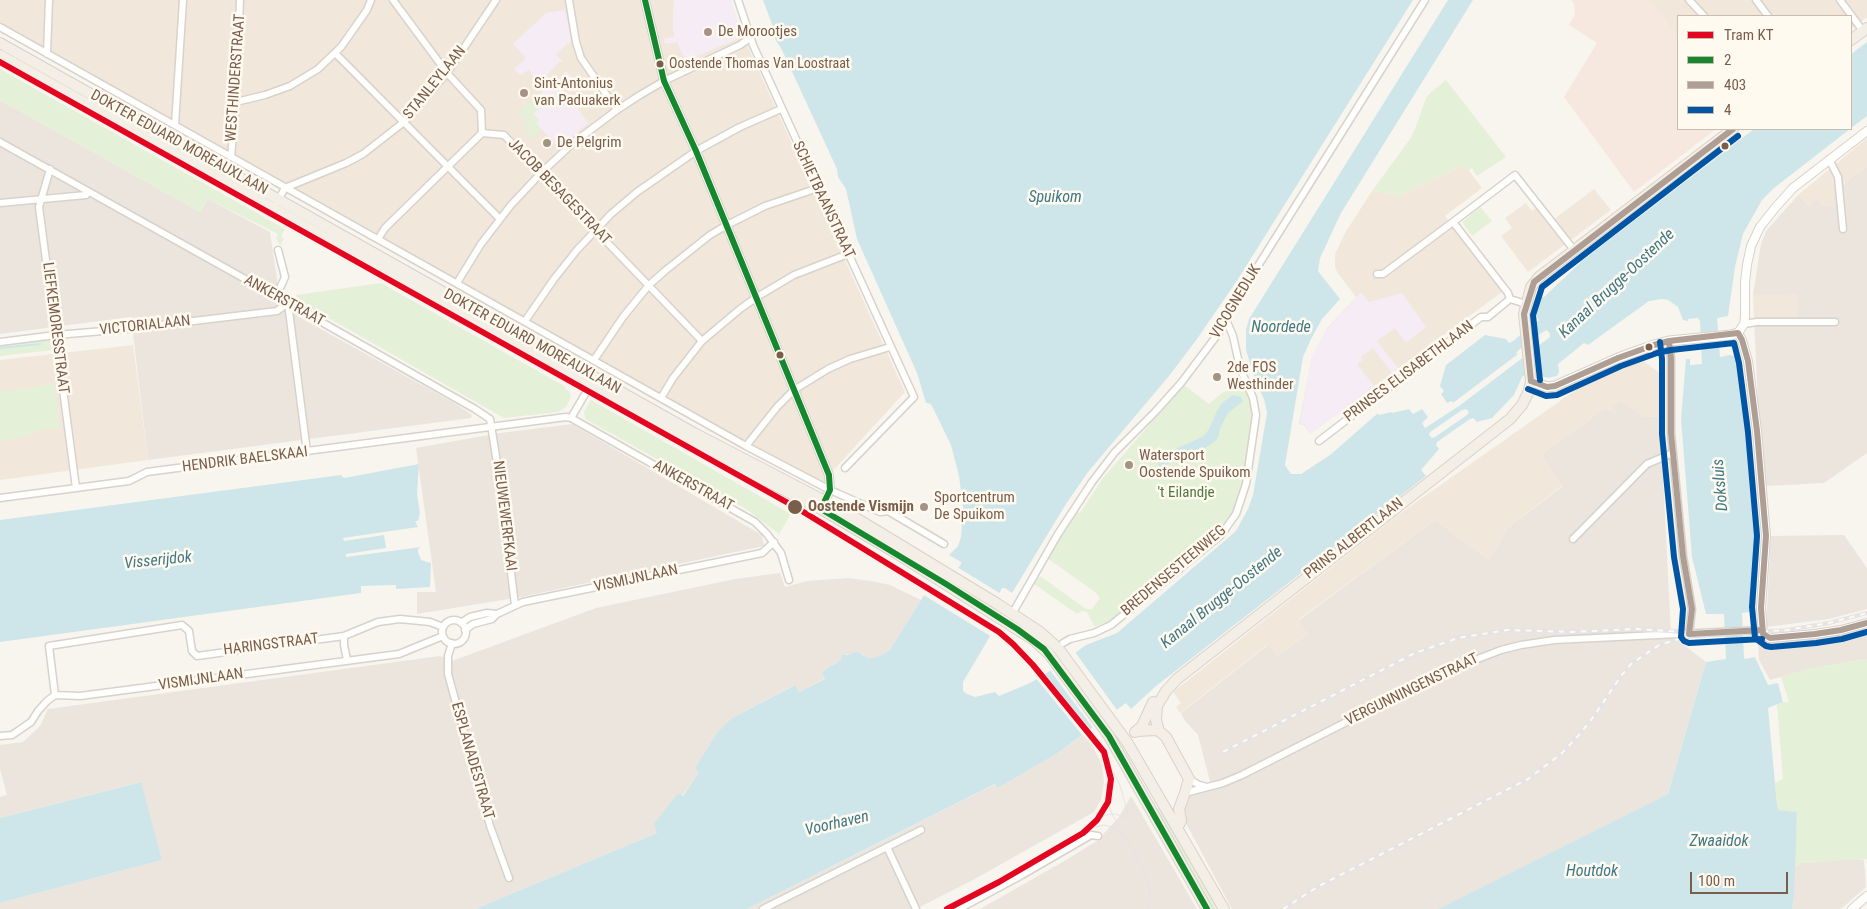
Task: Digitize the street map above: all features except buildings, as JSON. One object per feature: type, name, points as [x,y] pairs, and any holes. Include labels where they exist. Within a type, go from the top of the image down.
[{"type":"main road","points":[[1852,39],[1865,29]]},
{"type":"main road","name":"DOKTER EDUARD MOREAUXLAAN","points":[[0,43],[281,206],[592,381],[694,432],[823,505],[875,529],[949,580],[990,612],[1034,640],[1057,665],[1100,723],[1138,786],[1207,909]]},
{"type":"main road","name":"DOKTER EDUARD MOREAUXLAAN","points":[[0,55],[281,206]]},
{"type":"main road","points":[[1526,304],[1534,282],[1733,130]]},
{"type":"main road","name":"PRINS ALBERTLAAN","points":[[1118,752],[1146,719],[1158,695],[1194,664],[1510,419],[1522,406],[1526,399],[1530,377],[1524,314],[1526,304]]},
{"type":"main road","points":[[1530,377],[1547,387],[1555,386],[1618,358],[1674,341],[1738,333]]},
{"type":"main road","name":"DOKTER EDUARD MOREAUXLAAN","points":[[949,580],[996,603],[1061,646],[1066,658],[1127,742],[1224,909]]},
{"type":"main road","name":"PRINS ALBERTLAAN","points":[[1159,730],[1155,712],[1166,690]]},
{"type":"main road","points":[[1136,731],[1159,730],[1169,741],[1189,778],[1186,793],[1179,809],[1181,820],[1177,828]]},
{"type":"main road","points":[[1138,786],[1145,789],[1163,804],[1172,802],[1186,793]]},
{"type":"street","points":[[47,54],[49,0]]},
{"type":"street","points":[[175,125],[183,0]]},
{"type":"street","name":"WESTHINDERSTRAAT","points":[[231,157],[236,102],[240,0]]},
{"type":"street","points":[[236,102],[265,96],[290,86],[318,69],[335,53],[354,29],[371,0]]},
{"type":"street","points":[[378,239],[385,228],[482,133],[481,110],[446,73],[393,0]]},
{"type":"street","name":"STANLEYLAAN","points":[[285,188],[363,154],[404,122],[446,73],[496,0]]},
{"type":"street","points":[[569,0],[576,42],[581,58],[617,110]]},
{"type":"street","points":[[646,0],[664,81],[696,151],[829,475],[830,490],[823,505]]},
{"type":"street","name":"SCHIETBAANSTRAAT","points":[[738,0],[750,38],[781,109],[914,398],[845,468]]},
{"type":"street","name":"VICOGNEDIJK","points":[[1012,614],[1058,534],[1092,482],[1116,452],[1181,383],[1227,322],[1229,312],[1425,0]]},
{"type":"street","points":[[1689,0],[1703,15]]},
{"type":"street","points":[[1756,0],[1767,15]]},
{"type":"street","points":[[1840,0],[1865,29]]},
{"type":"street","name":"DOKTER EDUARD MOREAUXLAAN","points":[[0,27],[746,446],[830,490]]},
{"type":"street","points":[[457,283],[481,244],[500,218],[541,173],[574,144],[617,110],[664,81],[740,45],[750,38]]},
{"type":"street","points":[[335,53],[500,218]]},
{"type":"street","points":[[525,321],[554,279],[595,230],[642,189],[696,151],[740,127],[781,109]]},
{"type":"street","points":[[1867,131],[1794,188],[1760,227],[1747,265],[1744,324],[1738,333],[1748,362],[1757,431],[1766,536],[1761,608],[1764,635],[1770,638],[1822,633],[1867,622]]},
{"type":"street","name":"JACOB BESAGESTRAAT","points":[[482,133],[504,135],[702,341]]},
{"type":"street","name":"ANKERSTRAAT","points":[[0,142],[475,409],[490,419],[492,427]]},
{"type":"street","points":[[1829,159],[1838,177],[1843,229]]},
{"type":"street","name":"LIEFKEMORESSTRAAT","points":[[50,170],[39,207],[76,488]]},
{"type":"street","points":[[1377,274],[1383,274],[1515,175],[1574,250]]},
{"type":"street","name":"STANLEYLAAN","points":[[281,206],[306,179]]},
{"type":"street","points":[[281,206],[285,188]]},
{"type":"street","points":[[594,360],[623,317],[649,285],[687,253],[726,225],[765,206],[818,188]]},
{"type":"street","points":[[0,203],[86,195],[88,192]]},
{"type":"street","points":[[1453,222],[1508,293],[1510,299],[1526,304]]},
{"type":"street","points":[[276,297],[285,277],[278,250]]},
{"type":"street","points":[[661,398],[702,341],[718,326],[756,297],[794,275],[848,254]]},
{"type":"street","name":"PRINSES ELISABETHLAAN","points":[[1318,441],[1481,317],[1488,317],[1510,299]]},
{"type":"street","points":[[288,303],[307,452]]},
{"type":"street","name":"VICTORIALAAN","points":[[0,342],[278,311],[288,303]]},
{"type":"street","name":"BREDENSESTEENWEG","points":[[1061,646],[1070,640],[1094,633],[1111,625],[1221,535],[1236,514],[1246,484],[1256,414],[1253,398],[1240,368],[1233,336],[1227,322]]},
{"type":"street","points":[[1744,324],[1758,322],[1835,322]]},
{"type":"street","points":[[1674,341],[1671,358],[1671,433],[1682,556],[1692,609],[1689,634]]},
{"type":"street","points":[[746,446],[765,420],[794,390],[828,369],[850,359],[890,347]]},
{"type":"street","points":[[492,427],[571,418],[592,381]]},
{"type":"street","name":"ANKERSTRAAT","points":[[571,418],[745,516],[761,528],[774,542],[781,553],[788,580]]},
{"type":"street","name":"HENDRIK BAELSKAAI","points":[[0,498],[129,481],[147,472],[492,427]]},
{"type":"street","name":"NIEUWEWERFKAAI","points":[[492,427],[515,605]]},
{"type":"street","points":[[1573,539],[1647,464],[1673,453]]},
{"type":"street","points":[[830,490],[880,512],[888,511],[944,544]]},
{"type":"street","name":"VISMIJNLAAN","points":[[465,630],[473,624],[492,618],[515,605],[762,553],[774,542]]},
{"type":"street","name":"VISMIJNLAAN","points":[[461,623],[470,617],[486,613],[497,614]]},
{"type":"street","points":[[347,660],[344,636],[378,622],[390,620],[430,622],[443,627]]},
{"type":"street","points":[[453,620],[461,623],[465,630],[462,640],[457,643],[446,641],[443,636],[445,624],[453,620]]},
{"type":"street","name":"HARINGSTRAAT","points":[[55,695],[49,646],[182,625],[189,631],[192,651],[197,656],[344,636]]},
{"type":"street","name":"VERGUNNINGENSTRAAT","points":[[1186,793],[1242,775],[1449,670],[1501,650],[1554,640],[1762,630]]},
{"type":"street","name":"VISMIJNLAAN","points":[[55,695],[80,696],[399,654],[443,636]]},
{"type":"street","name":"ESPLANADESTRAAT","points":[[452,643],[448,656],[448,674],[490,826],[509,878]]},
{"type":"street","points":[[0,736],[12,735],[31,722],[42,706],[55,695]]},
{"type":"street","points":[[1189,778],[1199,785],[1208,787]]},
{"type":"street","points":[[763,909],[921,830]]},
{"type":"street","points":[[959,909],[1091,835],[1098,836]]},
{"type":"street","points":[[887,847],[916,909]]},
{"type":"street","points":[[1852,909],[1867,896]]},
{"type":"shaded area","points":[[0,0],[674,0],[673,29],[675,37],[664,39],[677,41],[686,61],[743,36],[905,392],[829,475],[830,490],[525,321],[380,235],[0,22]]},
{"type":"shaded area","name":"De Morootjes","points":[[674,0],[731,0],[743,36],[686,61],[677,42],[665,44],[664,39],[675,36],[673,29]]},
{"type":"shaded area","points":[[1571,0],[1649,0],[1677,37],[1677,130],[1715,130],[1634,192],[1564,97],[1597,43],[1569,25],[1575,14],[1574,4]]},
{"type":"shaded area","points":[[1649,0],[1867,0],[1867,17],[1852,28],[1852,15],[1677,15],[1677,37]]},
{"type":"shaded area","points":[[565,10],[571,41],[556,54],[563,62],[559,62],[545,77],[552,85],[566,71],[572,77],[561,88],[588,123],[559,148],[536,123],[533,114],[545,102],[539,96],[545,87],[540,83],[539,75],[533,76],[529,70],[520,75],[514,69],[526,58],[513,44],[546,13]]},
{"type":"shaded area","points":[[0,100],[200,212],[208,199],[270,232],[278,286],[301,318],[456,404],[472,415],[471,418],[148,460],[131,317],[0,334]]},
{"type":"shaded area","points":[[1867,138],[1867,167],[1834,191],[1834,205],[1810,207],[1798,195]]},
{"type":"shaded area","points":[[1462,165],[1467,168],[1482,188],[1445,216],[1502,292],[1310,434],[1304,425],[1299,424],[1312,356],[1328,327],[1356,297],[1335,267],[1335,254],[1345,233],[1372,191],[1400,195]]},
{"type":"shaded area","points":[[1867,167],[1867,453],[1824,483],[1766,486],[1758,402],[1754,319],[1797,318],[1798,294],[1753,295],[1761,244],[1766,231],[1798,195],[1810,207],[1818,198],[1821,206],[1834,205],[1834,191]]},
{"type":"shaded area","points":[[1594,189],[1611,210],[1528,272],[1501,236],[1512,228],[1505,218],[1526,203],[1532,211],[1537,207],[1549,223]]},
{"type":"shaded area","points":[[1361,292],[1369,302],[1402,293],[1426,327],[1406,343],[1395,328],[1377,341],[1398,368],[1392,373],[1373,348],[1361,357],[1363,360],[1357,364],[1374,386],[1310,434],[1304,424],[1300,424],[1312,356],[1327,329]]},
{"type":"shaded area","points":[[1799,293],[1798,318],[1754,319],[1753,295]]},
{"type":"shaded area","points":[[133,345],[148,460],[0,480],[0,360]]},
{"type":"shaded area","points":[[1645,362],[1662,375],[1660,417],[1621,415],[1605,408],[1541,455],[1563,485],[1509,527],[1489,560],[1435,520],[1299,619],[1309,633],[1277,656],[1267,645],[1180,713],[1176,707],[1181,703],[1173,692],[1395,517],[1597,375],[1624,365]]},
{"type":"shaded area","points":[[1621,401],[1640,416],[1660,417],[1671,635],[1706,662],[1668,794],[1438,909],[1232,909],[1183,818],[1181,808],[1190,794],[1212,789],[1198,735],[1185,721],[1181,713],[1268,645],[1277,656],[1308,634],[1299,620],[1435,520],[1489,560],[1509,527],[1563,486],[1541,455],[1605,408],[1619,414],[1612,407]]},
{"type":"shaded area","points":[[572,424],[762,535],[764,546],[521,597],[417,614],[417,592],[436,592],[416,448],[500,433]]},
{"type":"shaded area","points":[[1844,535],[1867,568],[1867,609],[1829,619],[1766,627],[1771,536]]},
{"type":"shaded area","points":[[780,573],[785,587],[807,581],[848,578],[890,585],[921,600],[889,651],[877,657],[869,658],[862,654],[841,655],[843,658],[833,665],[826,678],[799,692],[794,685],[732,718],[695,768],[700,771],[682,796],[678,793],[657,833],[475,909],[0,909],[0,903],[162,860],[140,782],[0,818],[0,797],[7,795],[0,769],[0,745],[23,742],[40,726],[48,709],[440,656],[452,661],[596,608],[735,579]]},
{"type":"shaded area","points":[[1867,625],[1867,661],[1866,659],[1808,669],[1770,680],[1759,660],[1758,643],[1843,632]]},
{"type":"shaded area","points":[[1083,735],[1093,747],[1102,765],[1104,782],[1101,800],[1094,812],[973,880],[916,909],[747,909],[996,784],[998,788],[1055,755]]},
{"type":"shaded area","points":[[1131,796],[1197,909],[980,909],[1097,841],[1119,817]]},
{"type":"shaded area","points":[[1864,860],[1866,887],[1841,909],[1792,909],[1794,868],[1801,863]]},
{"type":"green space","points":[[0,69],[285,229],[281,236],[284,239],[280,245],[276,238],[278,234],[208,199],[200,212],[0,100]]},
{"type":"green space","points":[[1446,80],[1506,157],[1477,176],[1472,168],[1468,170],[1462,165],[1400,195],[1372,191],[1410,139],[1426,98]]},
{"type":"green space","points":[[538,94],[546,102],[533,114],[539,120],[536,123],[541,129],[532,139],[527,134],[533,129],[532,127],[526,132],[522,128],[531,120],[529,118],[526,121],[518,113]]},
{"type":"green space","points":[[1480,207],[1492,221],[1472,236],[1462,222]]},
{"type":"green space","points":[[381,283],[566,387],[565,389],[570,392],[571,397],[566,407],[558,412],[504,418],[297,300],[296,295]]},
{"type":"green space","points":[[50,338],[52,350],[0,356],[0,344]]},
{"type":"green space","name":"'t Eilandje","points":[[1243,383],[1252,402],[1255,420],[1236,507],[1216,536],[1114,619],[1096,626],[1094,626],[1087,612],[1082,611],[1077,614],[1034,584],[1040,576],[1086,609],[1092,609],[1100,598],[1095,592],[1047,558],[1075,510],[1080,513],[1103,478],[1184,385],[1209,404],[1222,393]]},
{"type":"green space","points":[[54,384],[60,428],[32,431],[31,435],[0,441],[0,392]]},
{"type":"green space","points":[[591,400],[791,514],[779,534],[746,509],[587,420],[584,412]]},
{"type":"green space","points":[[1867,659],[1867,859],[1801,863],[1794,868],[1797,813],[1778,810],[1775,783],[1783,779],[1777,705],[1789,702],[1781,677],[1808,669]]},
{"type":"green space","points":[[1162,807],[1219,909],[1212,909],[1155,809]]},
{"type":"water","points":[[763,0],[1413,0],[1238,279],[1197,339],[1169,376],[1088,472],[1066,504],[1012,593],[1002,588],[986,618],[996,626],[963,682],[965,693],[975,697],[995,692],[999,696],[1030,683],[1086,645],[1117,633],[1236,531],[1253,495],[1267,413],[1264,399],[1258,387],[1252,387],[1256,383],[1246,350],[1246,330],[1249,319],[1448,0],[1473,0],[1341,213],[1320,258],[1318,271],[1340,299],[1322,319],[1303,357],[1285,465],[1291,474],[1301,474],[1330,455],[1378,413],[1379,415],[1409,409],[1413,414],[1422,409],[1428,417],[1422,423],[1425,428],[1459,406],[1550,337],[1550,334],[1547,330],[1543,332],[1519,350],[1516,353],[1518,354],[1453,403],[1452,401],[1447,403],[1441,394],[1444,391],[1440,386],[1446,365],[1485,335],[1506,339],[1509,343],[1513,341],[1539,320],[1536,315],[1540,296],[1544,297],[1583,260],[1753,130],[1849,130],[1774,188],[1762,200],[1743,234],[1735,267],[1728,316],[1717,318],[1720,357],[1730,355],[1735,356],[1737,359],[1746,413],[1760,531],[1755,611],[1742,613],[1744,657],[1745,659],[1755,657],[1768,685],[1778,683],[1783,702],[1768,708],[1777,805],[1778,810],[1797,812],[1792,909],[1438,909],[1668,794],[1706,662],[1726,659],[1724,614],[1706,614],[1692,557],[1681,419],[1686,359],[1690,359],[1690,365],[1702,364],[1700,321],[1698,318],[1688,319],[1688,321],[1683,320],[1678,307],[1668,300],[1662,299],[1649,301],[1588,345],[1584,343],[1558,364],[1559,372],[1557,376],[1544,377],[1536,366],[1522,377],[1514,395],[1492,418],[1477,422],[1473,418],[1470,419],[1437,442],[1436,445],[1439,449],[1421,470],[1426,476],[1156,686],[1131,709],[1126,703],[1055,755],[998,788],[995,784],[747,909],[475,909],[657,833],[654,824],[678,793],[683,796],[699,772],[695,768],[718,732],[732,718],[795,685],[799,692],[825,679],[822,672],[838,662],[842,658],[841,655],[857,652],[869,658],[877,657],[889,651],[931,584],[942,590],[961,564],[961,562],[949,555],[958,546],[961,537],[963,506],[959,476],[951,445],[931,404],[926,403],[917,373],[857,239],[846,189],[838,177],[837,169],[782,50],[775,39],[775,32]],"holes":[[[1466,409],[1469,412],[1435,437],[1432,438],[1429,435],[1430,432],[1462,410]]]},
{"type":"water","points":[[1867,42],[1867,116],[1852,127],[1852,53]]},
{"type":"water","points":[[1233,395],[1241,397],[1243,401],[1228,413],[1220,428],[1218,438],[1214,442],[1202,450],[1174,460],[1163,467],[1158,466],[1159,459],[1204,436],[1222,403]]},
{"type":"water","name":"Visserijdok","points":[[419,464],[417,494],[420,513],[418,521],[415,521],[418,527],[343,538],[344,541],[384,535],[386,548],[346,554],[346,557],[421,547],[418,549],[418,552],[421,560],[431,563],[430,587],[396,589],[396,585],[361,586],[361,593],[0,642],[0,520],[341,475],[344,478]]},
{"type":"water","points":[[141,782],[162,860],[0,903],[0,818]]},
{"type":"pier","points":[[957,567],[1001,594],[987,618],[998,625],[992,637],[922,594],[929,582],[942,590]]},
{"type":"pier","points":[[1075,652],[1117,710],[1093,728],[1049,669],[1052,669]]},
{"type":"pier","points":[[1043,672],[1091,730],[1083,736],[1035,677]]},
{"type":"waterway","points":[[0,348],[40,344]]},
{"type":"tram line","name":"KT","points":[[0,62],[797,508],[999,632],[1013,644],[1033,665],[1104,752],[1111,779],[1108,802],[1097,820],[1083,833],[999,882],[947,909]]},
{"type":"tram line","points":[[1106,757],[1120,785],[1128,815]]},
{"type":"tram line","points":[[1106,784],[1108,802],[1112,814],[1146,874],[1150,895],[1147,909]]},
{"type":"tram line","points":[[1097,820],[1105,815],[1115,814],[1128,819],[1134,827]]},
{"type":"tram line","points":[[1086,831],[1104,825],[1112,827],[1122,834]]},
{"type":"railway","points":[[1283,909],[1319,886],[1528,779],[1561,754],[1579,735],[1631,664],[1659,645],[1689,636],[1787,630],[1829,623],[1867,613]]},
{"type":"railway","points":[[1223,752],[1415,653],[1458,638],[1507,630],[1572,632],[1635,629],[1686,632]]},
{"type":"transit line","name":"2","points":[[645,0],[664,81],[696,151],[829,475],[830,490],[821,509],[946,584],[1017,629],[1044,649],[1109,736],[1207,909]]},
{"type":"transit line","name":"403","points":[[1531,381],[1524,314],[1534,282],[1732,130]]},
{"type":"transit line","name":"4","points":[[1540,380],[1533,315],[1542,287],[1738,136]]},
{"type":"transit line","name":"403","points":[[1531,381],[1547,387],[1555,386],[1618,358],[1654,345],[1669,341],[1738,333],[1748,361],[1757,431],[1766,536],[1761,608],[1763,634],[1770,638],[1815,634],[1867,623]]},
{"type":"transit line","name":"403","points":[[1669,341],[1671,358],[1671,433],[1683,556],[1692,609],[1689,634],[1762,630]]},
{"type":"transit line","name":"4","points":[[1660,342],[1662,359],[1662,434],[1674,557],[1683,609],[1681,637],[1689,643],[1762,639]]},
{"type":"transit line","name":"4","points":[[1528,389],[1546,396],[1557,395],[1621,366],[1657,353],[1734,343],[1739,363],[1748,432],[1757,536],[1752,607],[1755,638],[1766,646],[1771,647],[1842,639],[1867,632]]},
{"type":"place","name":"De Morootjes","points":[[708,32]]},
{"type":"place","name":"Oostende Thomas Van Loostraat","points":[[660,64]]},
{"type":"place","name":"Sint-Antonius van Paduakerk","points":[[524,93]]},
{"type":"place","name":"De Pelgrim","points":[[547,143]]},
{"type":"place","name":"2de FOS Westhinder","points":[[1217,377]]},
{"type":"place","name":"Watersport Oostende Spuikom","points":[[1129,465]]},
{"type":"place","name":"Oostende Vismijn","points":[[795,507]]},
{"type":"place","name":"Sportcentrum De Spuikom","points":[[924,507]]},
{"type":"water label","name":"Spuikom","points":[[1055,198]]},
{"type":"water label","name":"Kanaal Brugge-Oostende","points":[[1617,284]]},
{"type":"water label","name":"Noordede","points":[[1281,328]]},
{"type":"water label","name":"Doksluis","points":[[1721,485]]},
{"type":"water label","name":"Kanaal Brugge-Oostende","points":[[1222,598]]},
{"type":"water label","name":"Voorhaven","points":[[837,824]]},
{"type":"water label","name":"Zwaaidok","points":[[1719,842]]},
{"type":"water label","name":"Houtdok","points":[[1592,872]]}]
